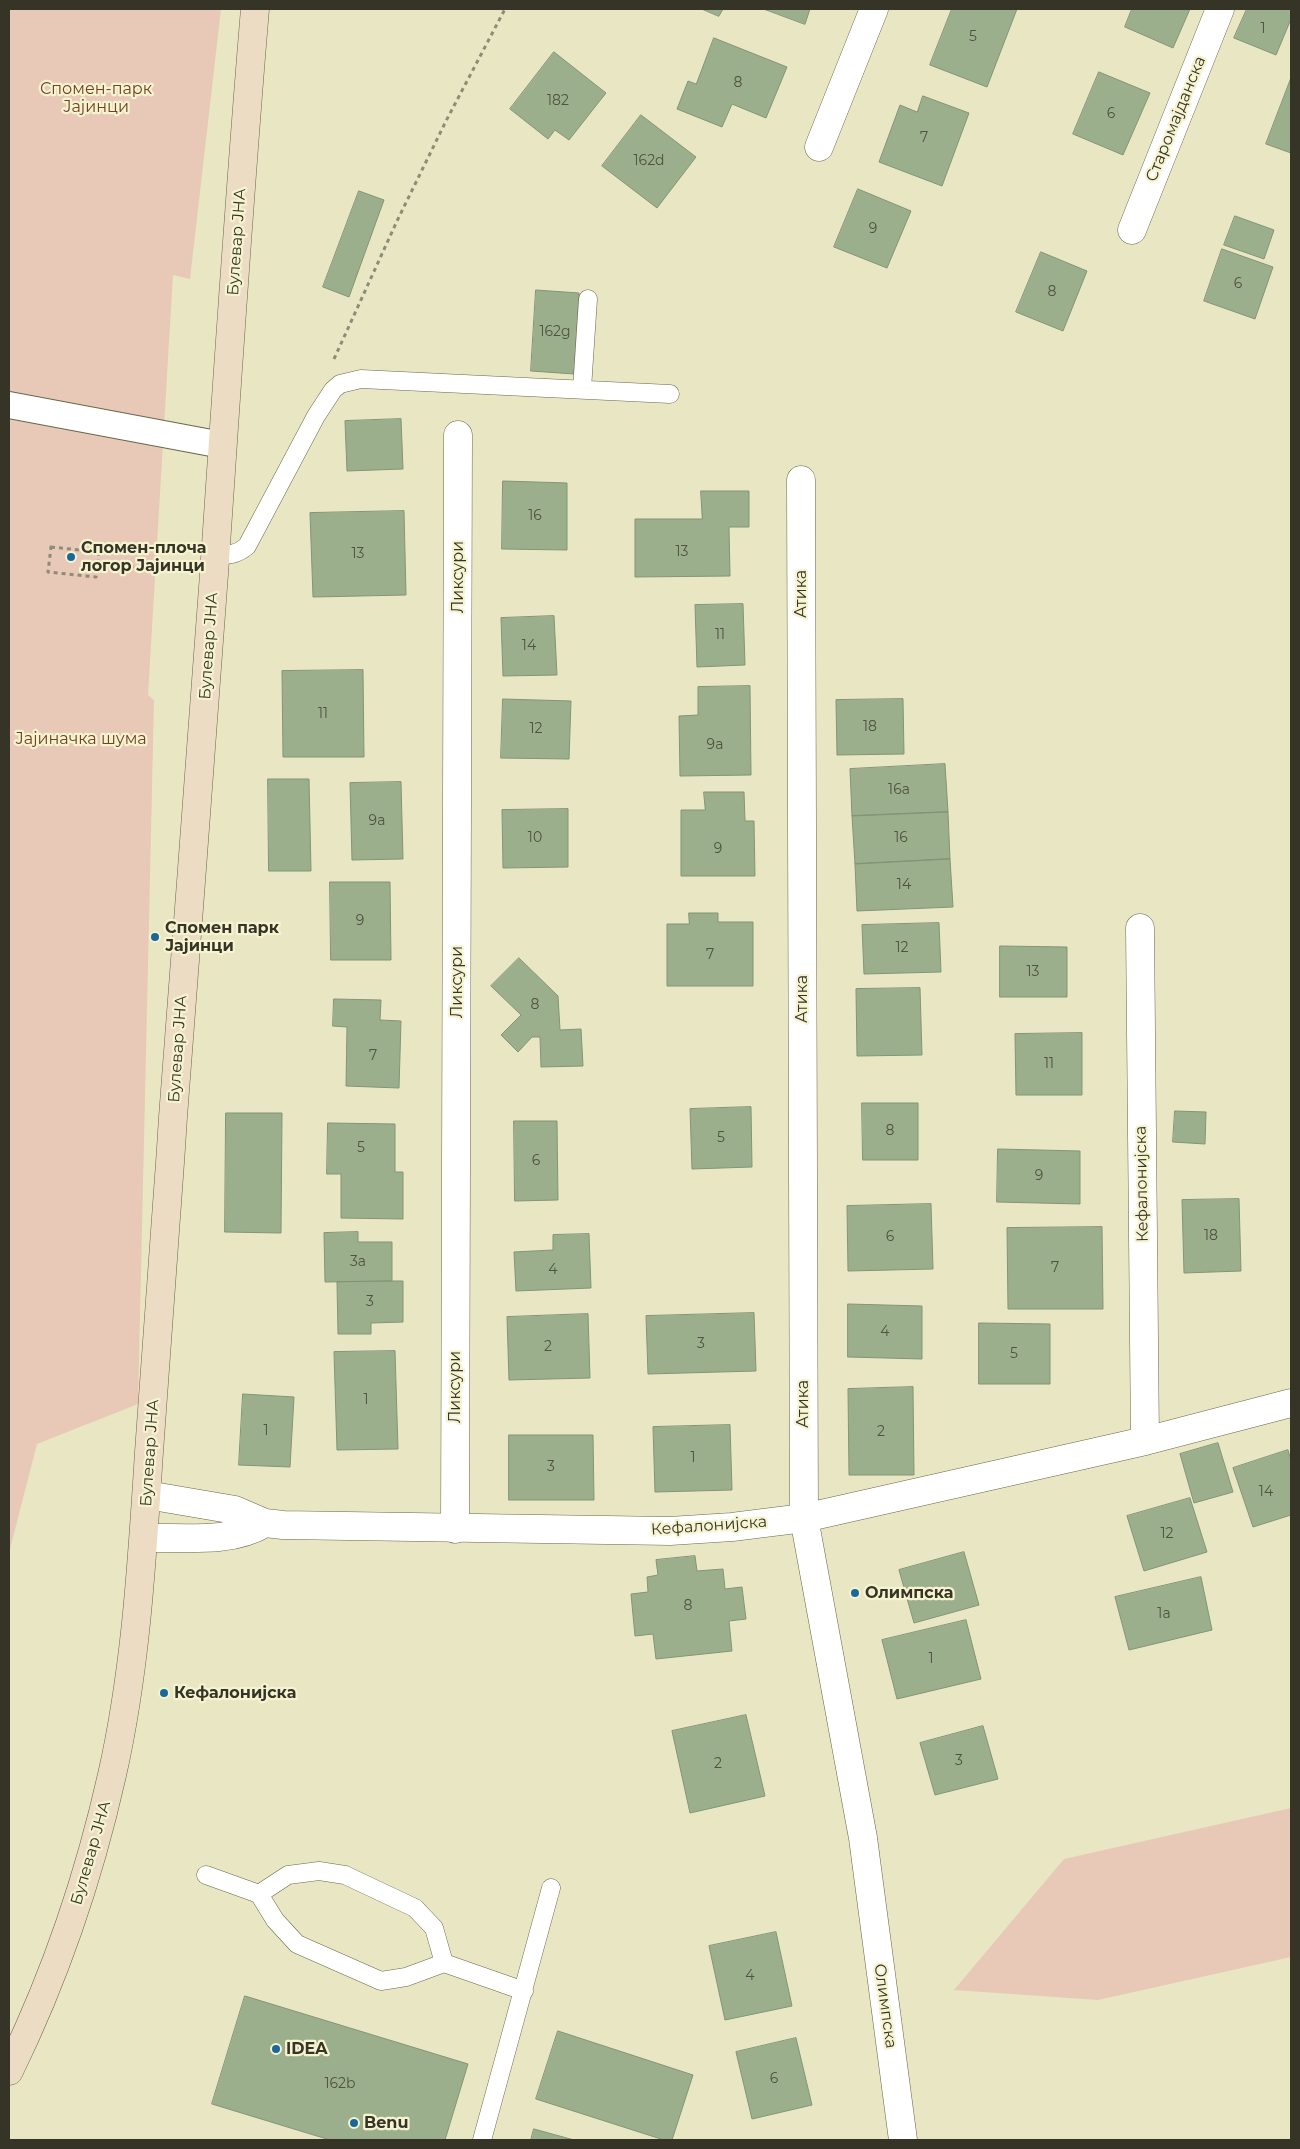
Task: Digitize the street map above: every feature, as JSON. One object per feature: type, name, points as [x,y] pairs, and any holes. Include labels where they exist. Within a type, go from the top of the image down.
[{"type":"main road","name":"Булевар ЈНА","points":[[9,2071],[40,2004],[77,1904],[94,1846],[123,1721],[137,1612],[144,1538],[255,9]]},
{"type":"street","points":[[819,147],[874,9]]},
{"type":"street","name":"Старомајданска","points":[[1132,230],[1220,9]]},
{"type":"street","points":[[9,404],[222,444]]},
{"type":"street","name":"Ликсури","points":[[455,1528],[458,435]]},
{"type":"street","name":"Атика","points":[[801,480],[804,1518]]},
{"type":"street","name":"Кефалонијска","points":[[1140,928],[1145,1441]]},
{"type":"street","name":"Кефалонијска","points":[[147,1495],[235,1510],[265,1523],[283,1525],[670,1531],[732,1527],[804,1518],[1145,1441],[1291,1403]]},
{"type":"street","name":"Олимпска","points":[[804,1518],[863,1838],[903,2140]]},
{"type":"street","points":[[144,1538],[233,1536],[250,1532],[265,1523]]},
{"type":"lane","points":[[582,389],[588,299]]},
{"type":"lane","points":[[215,566],[231,555],[241,552],[247,546],[328,397],[335,387],[340,384],[361,379],[670,394]]},
{"type":"lane","points":[[259,1894],[288,1875],[319,1871],[345,1876],[415,1908],[434,1928],[444,1963]]},
{"type":"lane","points":[[206,1875],[259,1894],[275,1920],[297,1944],[381,1982],[406,1977],[444,1963],[524,1991]]},
{"type":"lane","points":[[482,2140],[551,1888]]},
{"type":"path","points":[[328,397],[322,385],[397,220],[505,9]]},
{"type":"path","points":[[51,547],[99,552],[98,563],[96,577],[48,572],[51,547]]},
{"type":"path","points":[[98,563],[215,566]]},
{"type":"green space","name":"Спомен-парк Јајинци","points":[[9,9],[221,9],[190,279],[173,275],[148,695],[154,700],[138,1404],[37,1444],[9,1553]]},
{"type":"green space","points":[[1291,1808],[1291,1957],[1098,2000],[954,1990],[1064,1859]]},
{"type":"building","points":[[702,9],[723,9],[719,16]]},
{"type":"building","points":[[764,9],[810,9],[805,24]]},
{"type":"building","points":[[952,9],[1017,9],[987,87],[930,65]]},
{"type":"building","points":[[1132,9],[1190,9],[1173,48],[1125,27]]},
{"type":"building","points":[[1247,9],[1291,9],[1291,19],[1276,55],[1234,38]]},
{"type":"building","points":[[714,38],[787,67],[766,118],[732,104],[722,127],[677,109],[688,81],[696,84]]},
{"type":"building","points":[[554,52],[606,93],[569,140],[555,130],[548,139],[510,109]]},
{"type":"building","points":[[1099,72],[1150,93],[1123,155],[1073,134]]},
{"type":"building","points":[[1291,78],[1291,153],[1266,144]]},
{"type":"building","points":[[923,96],[969,113],[942,186],[879,162],[900,105],[917,112]]},
{"type":"building","points":[[641,115],[696,157],[657,208],[602,166]]},
{"type":"building","points":[[858,189],[911,211],[887,268],[834,247]]},
{"type":"building","points":[[359,191],[384,200],[349,297],[323,287]]},
{"type":"building","points":[[1235,216],[1274,230],[1264,259],[1224,245]]},
{"type":"building","points":[[1222,249],[1273,267],[1255,319],[1204,301]]},
{"type":"building","points":[[1041,252],[1087,271],[1063,331],[1016,312]]},
{"type":"building","points":[[536,290],[579,293],[574,374],[531,371]]},
{"type":"building","points":[[401,419],[403,469],[347,471],[345,421]]},
{"type":"building","points":[[503,481],[567,483],[567,550],[502,549]]},
{"type":"building","points":[[701,491],[749,491],[749,527],[729,527],[730,576],[635,577],[635,519],[702,519]]},
{"type":"building","points":[[404,511],[406,595],[313,597],[310,513]]},
{"type":"building","points":[[743,604],[745,665],[697,667],[695,605]]},
{"type":"building","points":[[554,616],[557,675],[503,676],[501,618]]},
{"type":"building","points":[[363,670],[364,757],[283,757],[282,671]]},
{"type":"building","points":[[750,686],[751,775],[680,776],[679,716],[698,715],[698,687]]},
{"type":"building","points":[[503,699],[571,701],[569,759],[501,758]]},
{"type":"building","points":[[903,699],[904,754],[837,755],[836,700]]},
{"type":"building","points":[[945,764],[948,812],[852,816],[850,769]]},
{"type":"building","points":[[268,779],[309,779],[311,871],[269,871]]},
{"type":"building","points":[[401,782],[403,859],[352,860],[350,783]]},
{"type":"building","points":[[704,792],[744,792],[745,821],[754,821],[755,876],[681,876],[681,810],[705,810]]},
{"type":"building","points":[[568,809],[568,867],[503,868],[502,810]]},
{"type":"building","points":[[948,812],[950,859],[855,864],[852,816]]},
{"type":"building","points":[[950,859],[953,907],[857,911],[855,864]]},
{"type":"building","points":[[330,882],[390,882],[391,960],[331,960]]},
{"type":"building","points":[[689,913],[718,913],[718,922],[753,922],[753,986],[667,986],[667,924],[689,924]]},
{"type":"building","points":[[939,923],[941,972],[864,974],[862,925]]},
{"type":"building","points":[[1000,946],[1067,947],[1067,997],[1000,997]]},
{"type":"building","points":[[519,958],[558,996],[560,1030],[581,1029],[583,1066],[541,1067],[540,1037],[532,1037],[518,1052],[501,1035],[521,1015],[491,986]]},
{"type":"building","points":[[920,988],[922,1055],[857,1056],[856,989]]},
{"type":"building","points":[[334,999],[381,1000],[380,1020],[401,1021],[399,1088],[346,1086],[347,1027],[333,1026]]},
{"type":"building","points":[[1082,1033],[1082,1095],[1016,1095],[1015,1034]]},
{"type":"building","points":[[862,1103],[918,1103],[918,1160],[863,1160]]},
{"type":"building","points":[[751,1107],[752,1167],[692,1169],[690,1109]]},
{"type":"building","points":[[1175,1111],[1206,1112],[1205,1144],[1173,1142]]},
{"type":"building","points":[[226,1113],[282,1113],[281,1233],[225,1232]]},
{"type":"building","points":[[514,1121],[557,1121],[558,1200],[515,1201]]},
{"type":"building","points":[[328,1123],[395,1124],[395,1172],[403,1172],[403,1219],[341,1218],[341,1174],[327,1174]]},
{"type":"building","points":[[998,1149],[1080,1151],[1080,1204],[997,1202]]},
{"type":"building","points":[[1239,1199],[1241,1271],[1184,1273],[1182,1200]]},
{"type":"building","points":[[931,1204],[933,1269],[848,1271],[847,1206]]},
{"type":"building","points":[[1102,1227],[1103,1309],[1008,1309],[1007,1228]]},
{"type":"building","points":[[358,1232],[358,1242],[392,1242],[392,1281],[325,1282],[324,1233]]},
{"type":"building","points":[[589,1234],[591,1288],[516,1291],[514,1252],[553,1250],[553,1235]]},
{"type":"building","points":[[403,1281],[403,1322],[371,1323],[371,1334],[338,1334],[337,1282]]},
{"type":"building","points":[[848,1304],[922,1306],[922,1359],[848,1357]]},
{"type":"building","points":[[754,1313],[756,1371],[648,1374],[646,1316]]},
{"type":"building","points":[[588,1314],[590,1378],[509,1380],[507,1317]]},
{"type":"building","points":[[979,1323],[1050,1324],[1050,1384],[979,1384]]},
{"type":"building","points":[[395,1351],[398,1449],[337,1450],[334,1352]]},
{"type":"building","points":[[913,1387],[914,1475],[849,1475],[848,1389]]},
{"type":"building","points":[[243,1394],[294,1397],[290,1467],[239,1465]]},
{"type":"building","points":[[730,1425],[732,1490],[655,1492],[653,1427]]},
{"type":"building","points":[[509,1435],[593,1435],[594,1500],[509,1500]]},
{"type":"building","points":[[1218,1443],[1233,1492],[1194,1503],[1180,1454]]},
{"type":"building","points":[[1288,1450],[1291,1460],[1291,1515],[1253,1527],[1233,1468]]},
{"type":"building","points":[[1190,1498],[1207,1552],[1144,1571],[1127,1516]]},
{"type":"building","points":[[964,1552],[979,1605],[914,1623],[899,1570]]},
{"type":"building","points":[[695,1556],[697,1571],[723,1569],[725,1589],[742,1587],[746,1619],[729,1621],[732,1651],[656,1659],[653,1634],[635,1636],[631,1594],[648,1592],[647,1577],[658,1575],[656,1560]]},
{"type":"building","points":[[1201,1577],[1212,1630],[1129,1650],[1115,1597]]},
{"type":"building","points":[[966,1620],[981,1679],[897,1699],[882,1640]]},
{"type":"building","points":[[746,1715],[765,1796],[690,1813],[672,1731]]},
{"type":"building","points":[[983,1726],[998,1779],[935,1795],[920,1743]]},
{"type":"building","points":[[776,1932],[792,2006],[725,2020],[709,1946]]},
{"type":"building","points":[[245,1996],[468,2064],[445,2140],[330,2140],[212,2104]]},
{"type":"building","points":[[558,2031],[693,2075],[672,2140],[664,2140],[536,2099]]},
{"type":"building","points":[[796,2038],[812,2105],[752,2119],[736,2052]]},
{"type":"building","points":[[534,2129],[574,2140],[531,2140]]},
{"type":"place","name":"Спомен-плоча логор Јајинци","points":[[71,557]]},
{"type":"place","name":"Спомен парк Јајинци","points":[[155,937]]},
{"type":"place","name":"Олимпска","points":[[855,1593]]},
{"type":"place","name":"Кефалонијска","points":[[164,1693]]},
{"type":"place","name":"IDEA","points":[[276,2049]]},
{"type":"place","name":"Benu","points":[[354,2123]]},
{"type":"park label","name":"Јајиначка шума","points":[[81,739]]}]
